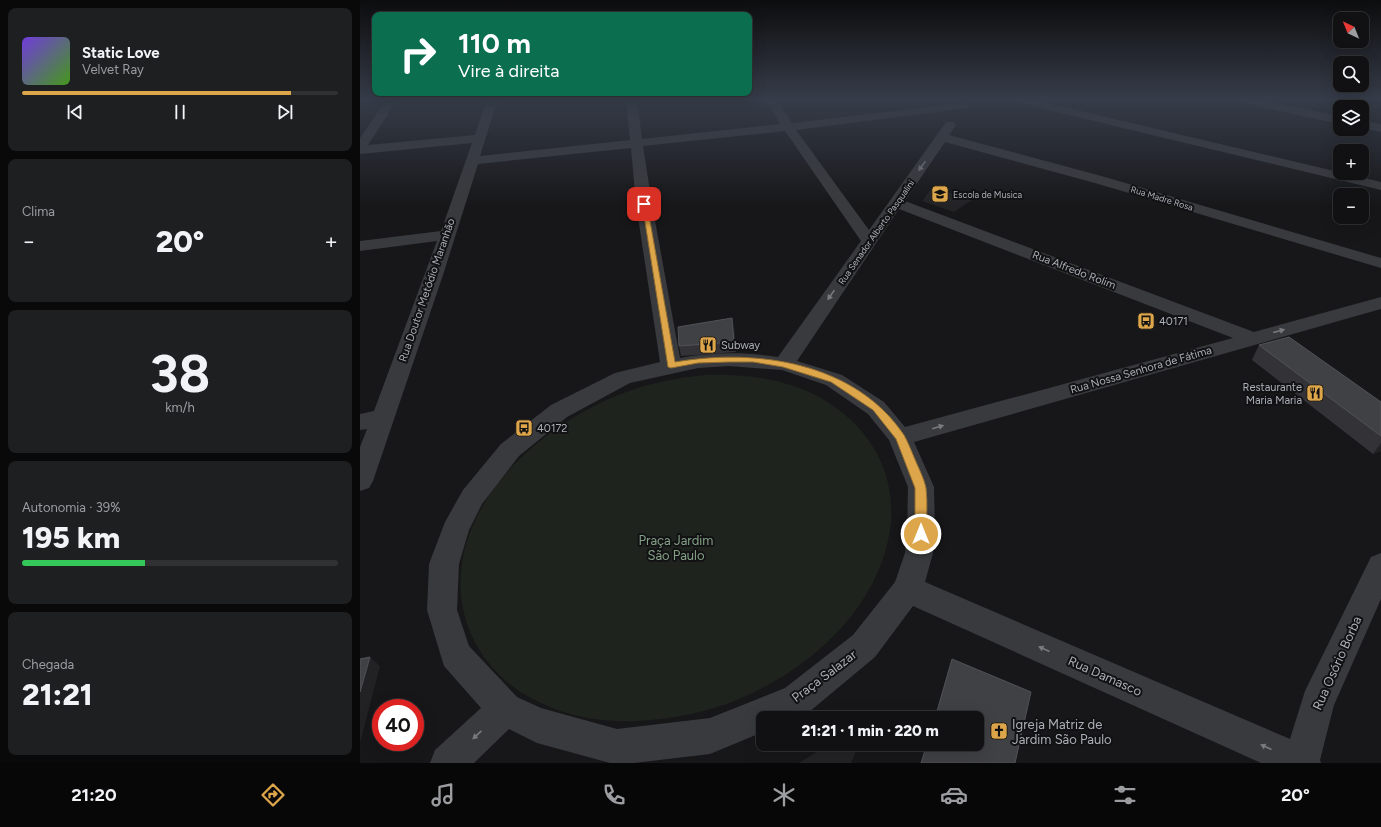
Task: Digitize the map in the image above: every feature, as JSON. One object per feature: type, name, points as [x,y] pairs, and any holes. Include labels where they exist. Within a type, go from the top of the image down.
[{"type":"street","points":[[360,149],[369,135]]},
{"type":"street","name":"Rua Doutor Metódio Maranhão","points":[[360,481],[371,420],[434,275],[481,135]]},
{"type":"street","points":[[637,135],[644,204],[671,366]]},
{"type":"street","points":[[472,161],[721,135]]},
{"type":"street","points":[[793,135],[869,241]]},
{"type":"street","points":[[1165,135],[1381,186]]},
{"type":"street","name":"Rua Senador Alberto Pasqualini","points":[[784,364],[942,137]]},
{"type":"street","name":"Rua Madre Rosa","points":[[942,137],[1100,180],[1381,263]]},
{"type":"street","points":[[360,149],[480,138]]},
{"type":"street","name":"Rua Alfredo Rolim","points":[[896,203],[1252,338]]},
{"type":"street","points":[[360,246],[447,235]]},
{"type":"street","name":"Rua Nossa Senhora de Fátima","points":[[900,438],[1252,338],[1378,306]]},
{"type":"street","name":"Praça Salazar","points":[[729,359],[784,364],[834,380],[876,408],[900,438],[920,488],[921,534],[919,553],[908,589],[864,646],[797,700],[710,736],[617,746],[537,725],[505,709],[456,655],[442,610],[444,564],[455,530],[472,497],[510,450],[559,411],[623,378],[698,361],[729,359]]},
{"type":"street","name":"Rua Osório Borba","points":[[1302,763],[1318,703],[1381,566]]},
{"type":"street","name":"Rua Damasco","points":[[908,589],[1302,763]]},
{"type":"street","points":[[448,763],[505,709]]},
{"type":"shaded area","name":"Escola de Musica","points":[[933,187],[972,200],[954,212],[922,201]]},
{"type":"shaded area","points":[[818,751],[856,751],[851,763],[799,763]]},
{"type":"green space","name":"Praça Jardim São Paulo","points":[[705,375],[745,376],[784,383],[803,389],[838,409],[863,432],[878,455],[890,494],[891,522],[885,552],[874,580],[859,606],[839,630],[817,651],[792,670],[766,686],[727,704],[701,712],[676,717],[621,721],[573,715],[529,697],[515,688],[494,670],[478,648],[463,610],[461,596],[462,562],[471,530],[486,500],[506,473],[531,449],[558,428],[587,410],[616,396],[638,388],[671,380]]},
{"type":"building","points":[[732,318],[734,342],[679,346],[678,327]]},
{"type":"building","points":[[1289,337],[1381,402],[1381,436],[1259,345]]},
{"type":"building","points":[[370,657],[360,692],[360,659]]},
{"type":"building","name":"Igreja Matriz de Jardim São Paulo","points":[[952,659],[1031,692],[1015,763],[921,763],[925,751],[984,751],[984,711],[937,711]]},
{"type":"place","name":"Escola de Musica","points":[[940,194]]},
{"type":"place","name":"40171","points":[[1146,321]]},
{"type":"place","name":"Subway","points":[[708,345]]},
{"type":"place","name":"Restaurante Maria Maria","points":[[1315,393]]},
{"type":"place","name":"40172","points":[[524,428]]},
{"type":"place","name":"Igreja Matriz de Jardim São Paulo","points":[[999,731]]},
{"type":"route","points":[[644,204],[671,366],[698,361],[729,359],[784,364],[834,380],[876,408],[900,438],[920,488],[921,534]]}]
